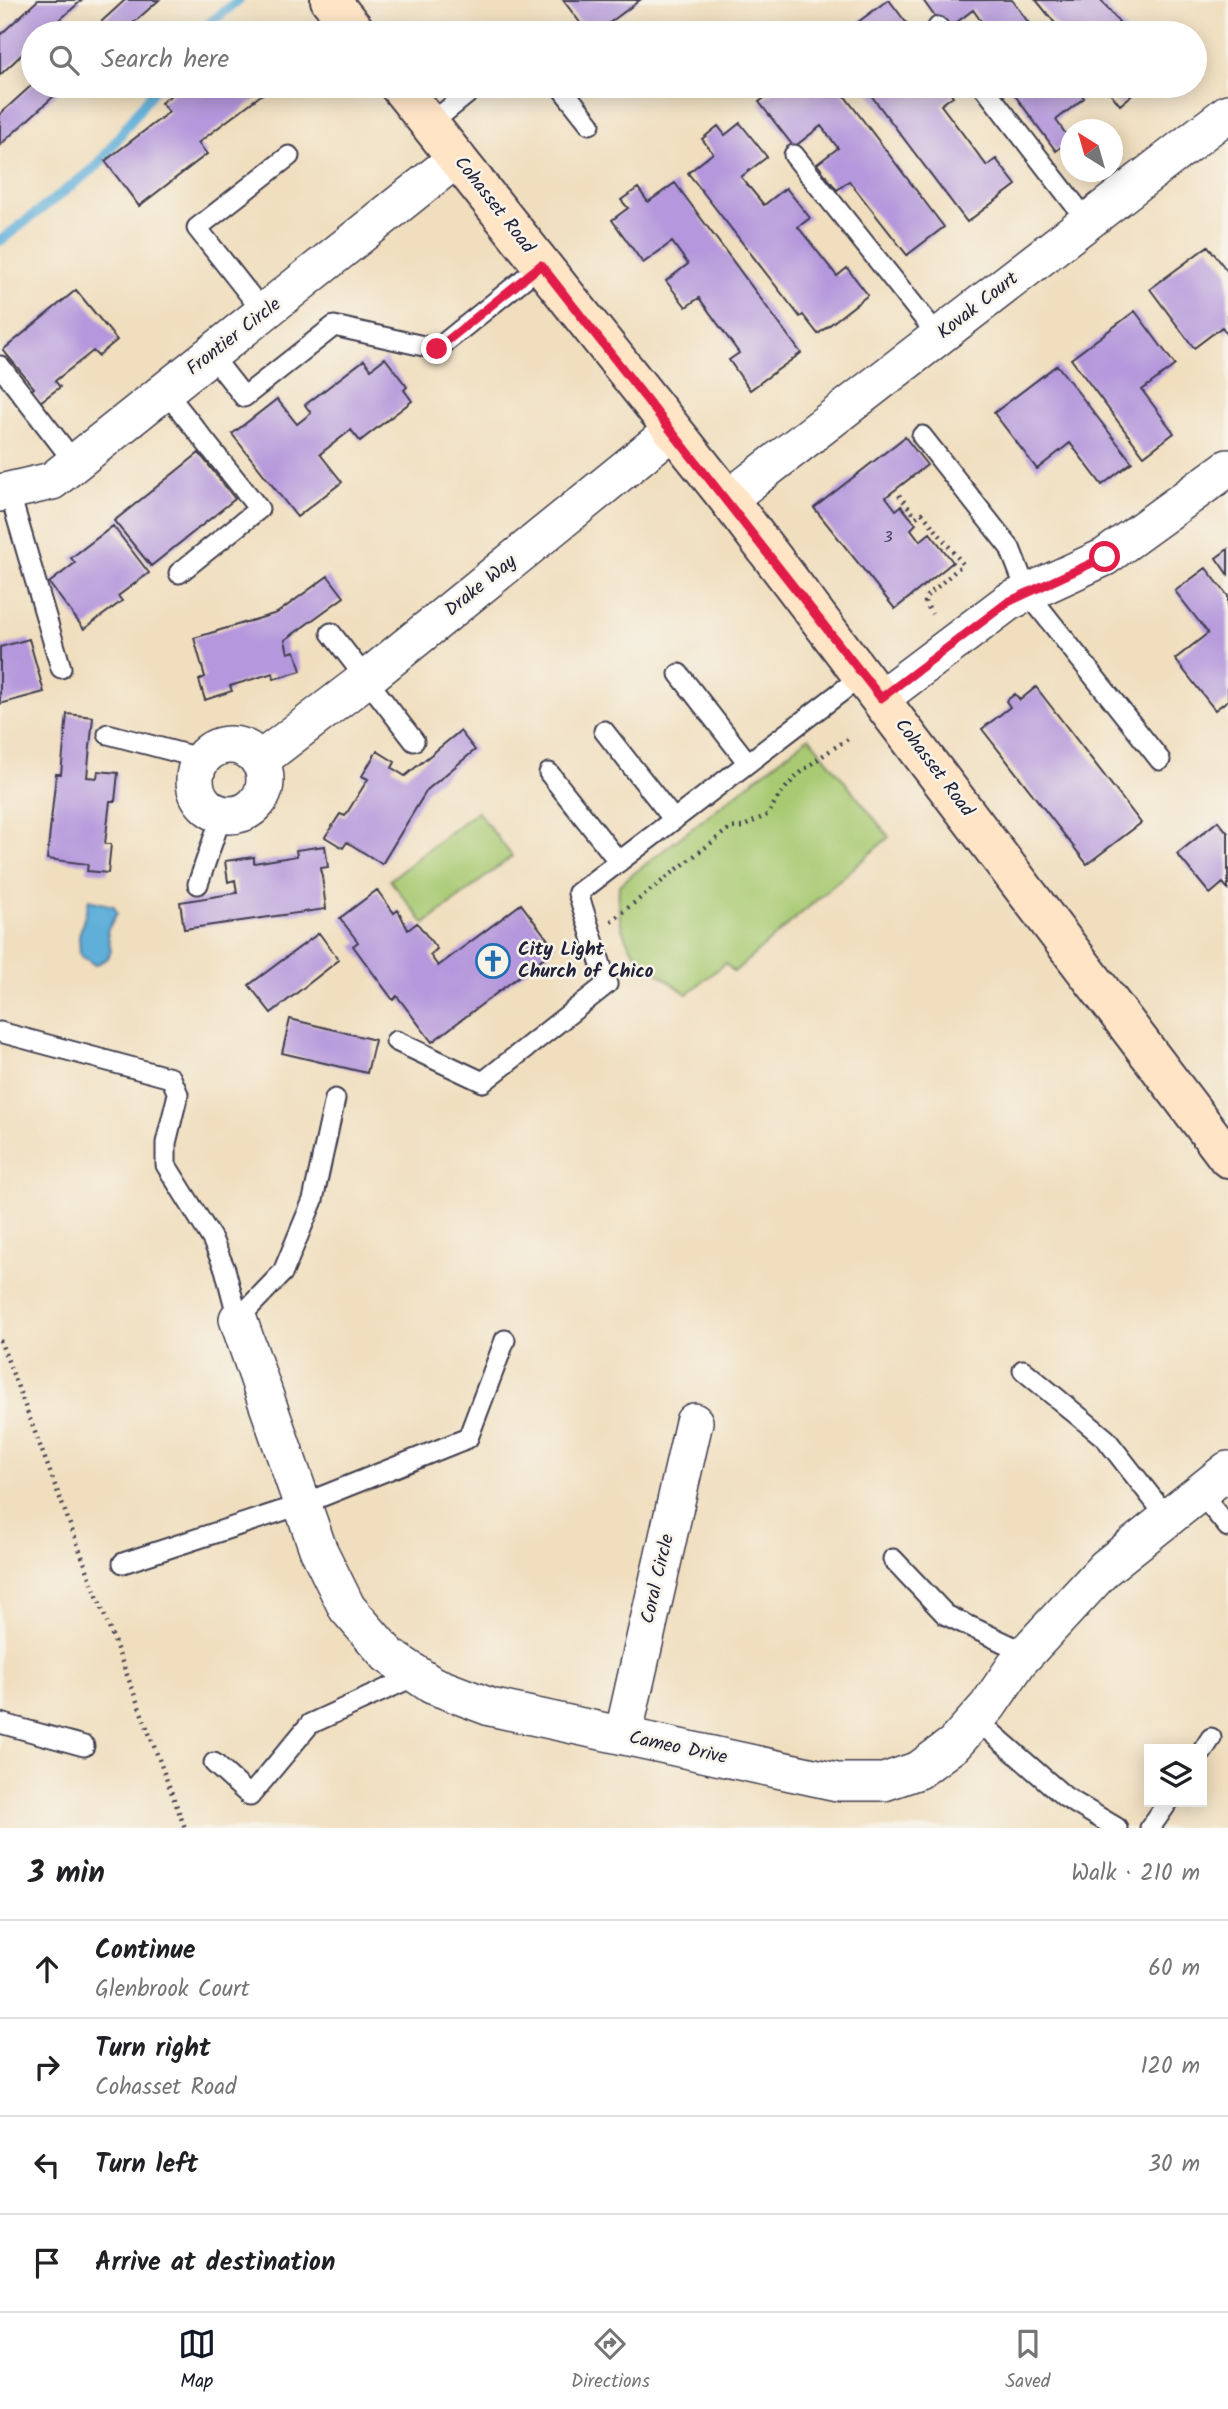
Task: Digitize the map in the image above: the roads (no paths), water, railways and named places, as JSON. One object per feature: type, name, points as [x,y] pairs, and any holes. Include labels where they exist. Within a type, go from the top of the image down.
[{"type":"street","points":[[330,0],[347,21]]},
{"type":"street","name":"Cohasset Road","points":[[409,98],[728,499],[1228,1158]]},
{"type":"street","name":"Kovak Court","points":[[728,499],[1228,113]]},
{"type":"street","name":"Frontier Circle","points":[[4,492],[52,481],[457,158]]},
{"type":"street","name":"Drake Way","points":[[259,761],[366,679],[673,430]]},
{"type":"street","points":[[872,687],[1008,602],[1105,557],[1228,468]]},
{"type":"street","points":[[232,746],[252,753],[259,761],[264,772],[262,795],[245,812],[222,814],[202,801],[197,791],[197,768],[203,759],[221,747],[232,746]]},
{"type":"street","name":"Cameo Drive","points":[[237,1319],[318,1549],[347,1608],[388,1655],[432,1685],[490,1707],[837,1782],[884,1782],[919,1770],[954,1744],[1026,1653],[1105,1568],[1228,1470]]},
{"type":"street","name":"Coral Circle","points":[[623,1736],[694,1422]]},
{"type":"lane","points":[[430,124],[462,98]]},
{"type":"lane","points":[[569,98],[590,124]]},
{"type":"lane","points":[[992,98],[1088,222]]},
{"type":"lane","points":[[794,155],[939,337]]},
{"type":"lane","points":[[264,313],[197,228],[289,156]]},
{"type":"lane","points":[[211,355],[244,397],[334,326],[437,349],[541,265]]},
{"type":"lane","points":[[0,366],[75,463]]},
{"type":"lane","points":[[165,391],[260,509],[179,573]]},
{"type":"lane","points":[[922,436],[1010,548],[1027,592],[1160,760]]},
{"type":"lane","points":[[4,492],[61,668]]},
{"type":"lane","points":[[331,633],[414,741]]},
{"type":"lane","points":[[679,674],[748,763]]},
{"type":"lane","points":[[396,1041],[483,1082],[607,985],[578,893],[748,763],[872,687]]},
{"type":"lane","points":[[604,731],[674,820]]},
{"type":"lane","points":[[108,734],[203,759]]},
{"type":"lane","points":[[550,773],[619,862]]},
{"type":"lane","points":[[198,884],[222,814]]},
{"type":"lane","points":[[0,1032],[171,1079],[178,1094],[166,1143],[166,1165],[212,1239],[225,1269],[237,1319]]},
{"type":"lane","points":[[237,1319],[283,1272],[313,1199],[335,1099]]},
{"type":"lane","points":[[123,1563],[303,1504],[468,1438],[505,1340]]},
{"type":"lane","points":[[1023,1370],[1106,1439],[1167,1517]]},
{"type":"lane","points":[[1199,1492],[1228,1527]]},
{"type":"lane","points":[[893,1559],[946,1615],[1026,1653]]},
{"type":"lane","points":[[214,1763],[250,1796],[310,1724],[417,1675]]},
{"type":"lane","points":[[976,1719],[1065,1797],[1117,1828]]},
{"type":"lane","points":[[0,1723],[84,1746]]},
{"type":"lane","points":[[1150,1828],[1165,1807]]},
{"type":"water","points":[[89,900],[114,906],[117,913],[107,931],[111,951],[107,959],[95,965],[80,955],[79,936]]},
{"type":"waterway","points":[[212,21],[239,0]]},
{"type":"waterway","points":[[0,241],[97,166],[148,98]]},
{"type":"place","name":"City Light Church of Chico","points":[[493,961]]}]
